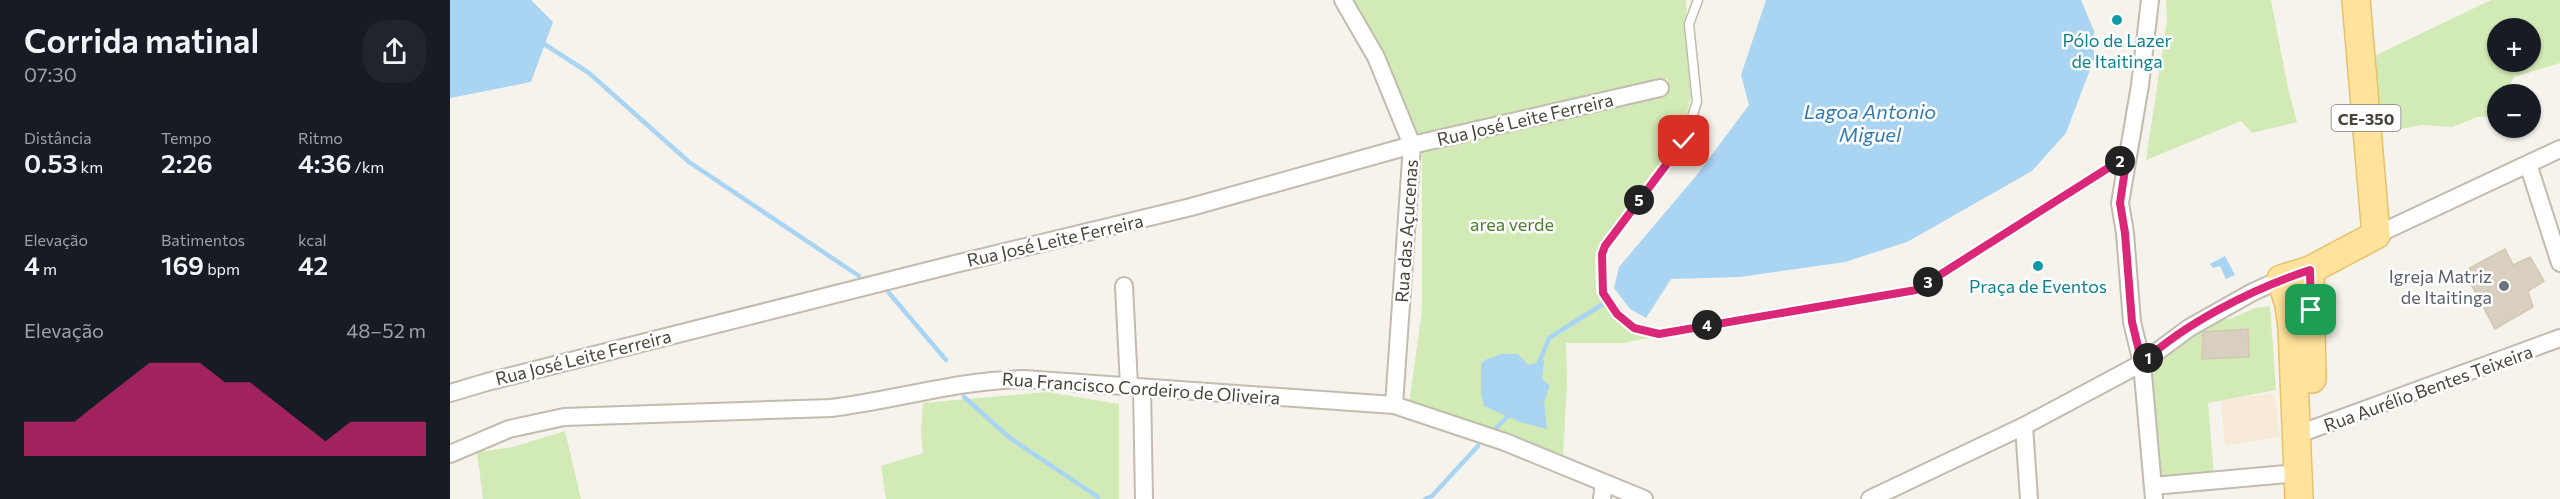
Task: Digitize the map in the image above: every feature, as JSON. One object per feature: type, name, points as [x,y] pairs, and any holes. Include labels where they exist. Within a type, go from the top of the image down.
[{"type":"main road","name":"CE-350","points":[[2356,0],[2376,235]]},
{"type":"main road","points":[[2300,460],[2292,327],[2287,297],[2281,279],[2310,270],[2376,235]]},
{"type":"main road","points":[[2300,460],[2312,406],[2310,270]]},
{"type":"street","name":"Rua das Açucenas","points":[[1343,0],[1376,57],[1412,145],[1394,405]]},
{"type":"street","points":[[2150,0],[2140,85],[2120,203],[2125,233],[2132,322],[2142,363],[2153,493]]},
{"type":"street","name":"Rua José Leite Ferreira","points":[[450,393],[852,289],[1191,207],[1412,145],[1660,88]]},
{"type":"street","points":[[2376,235],[2560,149]]},
{"type":"street","points":[[2528,164],[2560,263]]},
{"type":"street","points":[[1870,499],[2024,426],[2142,363],[2189,328],[2250,293],[2281,279]]},
{"type":"street","points":[[1124,286],[1136,386],[1144,499]]},
{"type":"street","name":"Rua Aurélio Bentes Teixeira","points":[[2153,493],[2300,460],[2560,338]]},
{"type":"street","name":"Rua Francisco Cordeiro de Oliveira","points":[[450,454],[509,429],[564,417],[831,408],[867,404],[949,385],[991,379],[1035,379],[1394,405],[1504,442],[1603,491],[1644,499]]},
{"type":"street","points":[[2024,426],[2029,499]]},
{"type":"lane","points":[[1698,0],[1689,24],[1697,102],[1689,129],[1684,141],[1605,246],[1602,254],[1603,293],[1617,314],[1634,328],[1659,334],[1916,290],[2127,156]]},
{"type":"shaded area","points":[[2274,393],[2280,437],[2225,446],[2221,400]]},
{"type":"green space","name":"area verde","points":[[1353,0],[1686,0],[1691,97],[1682,132],[1605,236],[1595,259],[1596,293],[1631,333],[1648,338],[1623,343],[1566,343],[1567,385],[1563,456],[1409,404],[1422,310],[1422,150],[1667,94],[1668,79],[1417,137],[1381,49]]},
{"type":"green space","points":[[2166,0],[2271,0],[2297,122],[2252,133],[2241,121],[2146,160],[2167,20]]},
{"type":"green space","points":[[2491,0],[2560,0],[2560,63],[2541,69],[2541,18],[2487,18],[2487,72],[2530,72],[2514,77],[2510,84],[2487,84],[2487,116],[2477,117],[2452,127],[2421,125],[2386,132],[2370,58]]},
{"type":"green space","points":[[2270,306],[2276,390],[2208,403],[2214,477],[2162,480],[2147,370],[2213,319],[2230,319],[2255,308]]},
{"type":"green space","points":[[1047,392],[1119,404],[1119,499],[886,499],[881,466],[923,453],[921,432],[923,403]]},
{"type":"green space","points":[[565,431],[581,499],[483,499],[477,452],[513,447]]},
{"type":"water","points":[[450,0],[531,0],[553,22],[531,82],[450,98]]},
{"type":"water","name":"Lagoa Antonio Miguel","points":[[1766,0],[2081,0],[2094,31],[2094,59],[2066,133],[2032,171],[1907,242],[1845,262],[1740,277],[1671,279],[1646,318],[1630,309],[1614,288],[1619,267],[1696,176],[1749,105],[1741,75]]},
{"type":"water","points":[[2225,256],[2235,275],[2226,279],[2220,266],[2213,268],[2210,264]]},
{"type":"water","points":[[1502,354],[1518,354],[1528,365],[1544,360],[1542,379],[1550,386],[1544,401],[1547,429],[1520,422],[1484,406],[1481,393],[1481,364],[1485,360]]},
{"type":"building","name":"Igreja Matriz de Itaitinga","points":[[2505,249],[2513,265],[2530,257],[2544,281],[2528,291],[2533,307],[2495,329],[2464,271]]},
{"type":"building","points":[[2248,329],[2249,357],[2202,359],[2203,332]]},
{"type":"waterway","points":[[541,42],[589,73],[689,162],[859,276]]},
{"type":"waterway","points":[[889,293],[946,360]]},
{"type":"waterway","points":[[1538,365],[1549,338],[1603,304]]},
{"type":"waterway","points":[[964,397],[1010,438],[1098,497]]},
{"type":"waterway","points":[[1497,427],[1511,413]]},
{"type":"waterway","points":[[1425,499],[1432,496],[1478,446]]},
{"type":"place","name":"Pólo de Lazer de Itaitinga","points":[[2117,20]]},
{"type":"place","name":"Praça de Eventos","points":[[2038,266]]},
{"type":"place","name":"Igreja Matriz de Itaitinga","points":[[2504,286]]},
{"type":"route","points":[[1684,141],[1605,246],[1602,254],[1601,286],[1603,293],[1617,314],[1634,328],[1659,334],[1916,290],[2127,156],[2120,203],[2125,233],[2132,322],[2142,363],[2151,354],[2189,328],[2250,293],[2310,270],[2311,310]]}]
